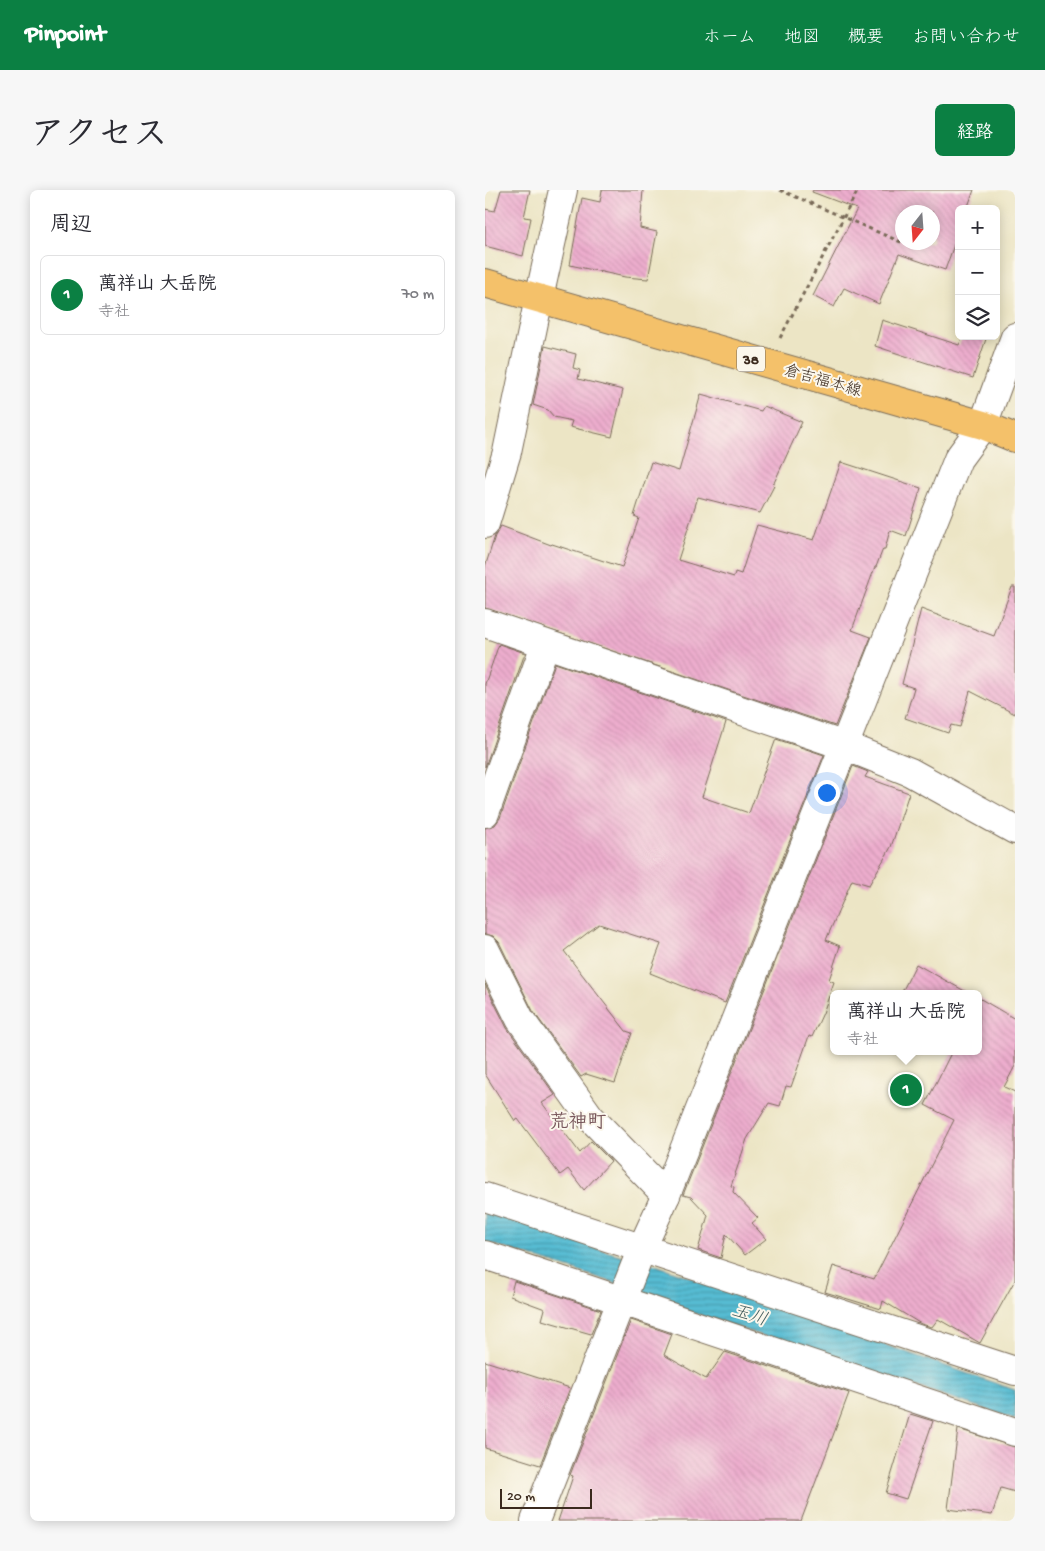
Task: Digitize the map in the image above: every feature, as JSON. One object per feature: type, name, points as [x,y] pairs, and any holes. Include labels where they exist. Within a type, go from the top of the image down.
[{"type":"main road","name":"倉吉福本線","points":[[485,283],[983,425],[1015,438]]},
{"type":"street","points":[[485,524],[507,452],[563,190]]},
{"type":"street","points":[[535,1521],[642,1248],[666,1195],[958,458],[983,425],[1015,337]]},
{"type":"street","points":[[485,623],[845,746],[910,772],[1015,830]]},
{"type":"street","points":[[485,813],[545,644]]},
{"type":"street","points":[[485,949],[520,1019],[589,1116],[666,1195]]},
{"type":"street","points":[[485,1197],[1015,1371]]},
{"type":"street","points":[[485,1255],[1015,1432]]},
{"type":"path","points":[[780,190],[895,240]]},
{"type":"path","points":[[778,342],[858,190]]},
{"type":"water","name":"玉川","points":[[485,1211],[609,1252],[650,1263],[1015,1390],[1015,1419],[636,1294],[609,1281],[485,1242]]},
{"type":"building","points":[[501,190],[530,190],[524,217],[531,218],[523,256],[485,246],[485,209],[495,211]]},
{"type":"building","points":[[602,190],[643,190],[640,228],[657,232],[648,279],[625,277],[570,265],[582,198],[600,202]]},
{"type":"building","points":[[813,190],[974,190],[968,205],[955,205],[955,242],[945,270],[899,254],[879,304],[844,288],[834,307],[813,296],[857,209],[812,192]]},
{"type":"building","points":[[882,320],[959,345],[961,340],[986,340],[973,378],[875,346]]},
{"type":"building","points":[[545,346],[576,354],[573,368],[580,370],[578,379],[623,390],[612,437],[570,427],[572,421],[554,417],[548,410],[533,405]]},
{"type":"building","points":[[701,394],[761,411],[764,406],[802,422],[760,513],[698,497],[678,560],[734,577],[735,572],[741,574],[757,525],[814,540],[841,462],[921,488],[906,536],[890,530],[885,549],[883,549],[875,567],[852,630],[871,637],[835,726],[485,608],[485,567],[495,536],[501,526],[551,545],[622,567],[639,518],[634,516],[651,462],[679,471]]},
{"type":"building","points":[[1012,587],[1015,587],[1015,714],[970,691],[960,727],[951,725],[948,733],[905,718],[914,688],[902,684],[921,609],[994,636]]},
{"type":"building","points":[[499,644],[525,653],[485,767],[485,684]]},
{"type":"building","points":[[555,663],[726,722],[702,797],[749,813],[776,739],[824,755],[725,1003],[650,973],[661,944],[599,924],[564,951],[626,1031],[632,1033],[615,1083],[586,1074],[581,1077],[533,1011],[499,942],[493,936],[485,934],[485,828],[495,825],[500,818]]},
{"type":"building","points":[[853,766],[868,772],[865,777],[909,793],[891,847],[869,885],[852,880],[826,940],[840,946],[829,980],[834,982],[823,1013],[812,1037],[809,1036],[791,1087],[786,1086],[780,1106],[769,1103],[747,1139],[731,1186],[734,1187],[733,1192],[758,1218],[752,1223],[766,1239],[745,1255],[726,1234],[721,1258],[698,1250],[708,1215],[691,1197],[683,1195]]},
{"type":"building","points":[[916,964],[963,990],[903,990]]},
{"type":"building","points":[[485,984],[507,1028],[555,1095],[542,1103],[580,1153],[591,1141],[611,1161],[584,1190],[568,1169],[560,1175],[518,1119],[515,1121],[485,1074]]},
{"type":"building","points":[[982,1000],[1015,1019],[1015,1066],[1004,1087],[1015,1092],[1015,1280],[980,1343],[938,1319],[932,1327],[921,1324],[883,1301],[881,1309],[825,1292],[833,1266],[874,1279],[954,1120],[925,1105],[950,1055],[982,1055]]},
{"type":"building","points":[[514,1281],[601,1310],[591,1334],[542,1320],[545,1309],[510,1296]]},
{"type":"building","points":[[631,1320],[672,1334],[664,1355],[706,1379],[725,1352],[849,1393],[801,1521],[558,1521],[573,1476],[570,1475]]},
{"type":"building","points":[[485,1361],[570,1388],[540,1465],[485,1448]]},
{"type":"building","points":[[910,1414],[933,1421],[906,1499],[886,1493]]},
{"type":"building","points":[[958,1429],[1015,1447],[1015,1492],[1001,1488],[992,1515],[948,1509]]},
{"type":"place","name":"萬祥山 大岳院","points":[[906,1090]]},
{"type":"district","name":"荒神町","points":[[578,1120]]}]
